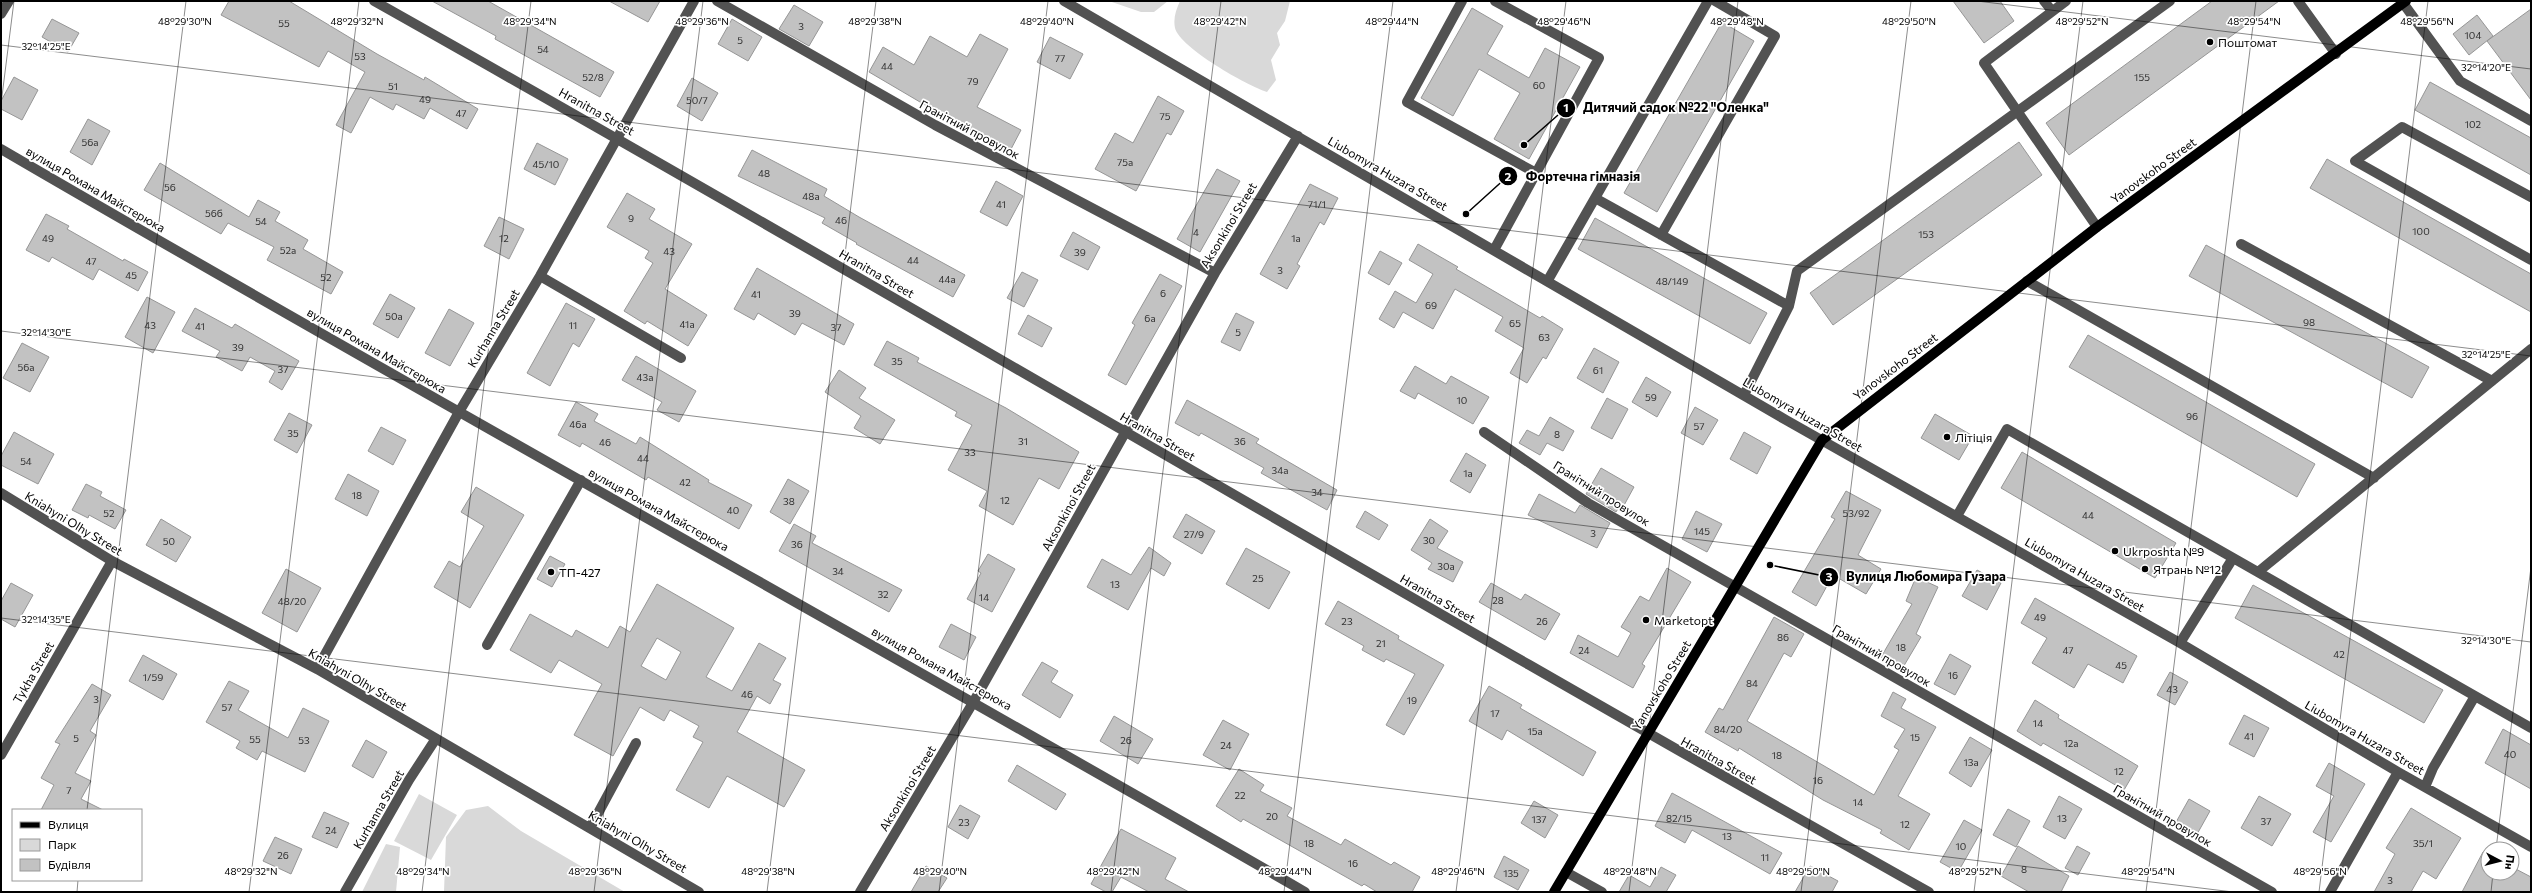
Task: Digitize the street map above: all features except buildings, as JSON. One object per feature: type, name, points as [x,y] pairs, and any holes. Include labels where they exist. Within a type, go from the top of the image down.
[{"type":"main road","name":"Yanovskoho Street","points":[[1554,892],[1822,440],[1843,421],[2097,227],[2336,54],[2405,2]]},
{"type":"street","points":[[1,14],[8,1]]},
{"type":"street","name":"Hranitna Street","points":[[374,1],[618,138],[1647,735],[1929,892]]},
{"type":"street","name":"Kurhanna Street","points":[[317,669],[459,412],[540,276],[694,1]]},
{"type":"street","name":"Гранітний провулок","points":[[717,1],[935,125],[1215,273]]},
{"type":"street","name":"Liubomyra Huzara Street","points":[[1064,1],[1822,440],[2180,643],[2398,772],[2531,846]]},
{"type":"street","points":[[1462,1],[1407,102],[1536,173]]},
{"type":"street","points":[[1494,1],[1599,58],[1494,250]]},
{"type":"street","points":[[1548,280],[1708,1]]},
{"type":"street","points":[[1661,235],[1775,36],[1715,1]]},
{"type":"street","points":[[2044,1],[2052,11]]},
{"type":"street","points":[[2066,1],[1984,63],[2097,227]]},
{"type":"street","points":[[1744,395],[1789,306],[1797,271],[2170,1]]},
{"type":"street","points":[[2298,1],[2336,54]]},
{"type":"street","points":[[2405,2],[2460,81],[2531,121]]},
{"type":"street","points":[[2531,198],[2402,127],[2355,161],[2531,260]]},
{"type":"street","name":"Aksonkinoi Street","points":[[860,892],[974,701],[1215,273],[1298,136]]},
{"type":"street","name":"вулиця Романа Майстерюка","points":[[1,149],[459,412],[974,701],[1305,892]]},
{"type":"street","points":[[1595,198],[1789,306]]},
{"type":"street","points":[[2241,244],[2492,382]]},
{"type":"street","points":[[540,276],[681,358]]},
{"type":"street","points":[[2027,281],[2374,478]]},
{"type":"street","points":[[2258,572],[2531,349]]},
{"type":"street","points":[[1957,516],[2007,429],[2531,728]]},
{"type":"street","name":"Гранітний провулок","points":[[1484,432],[1588,503],[2272,892]]},
{"type":"street","points":[[487,644],[581,480]]},
{"type":"street","name":"Kniahyni Olhy Street","points":[[1,493],[112,561],[317,669],[436,740],[699,892]]},
{"type":"street","points":[[2180,643],[2233,558]]},
{"type":"street","name":"Tykha Street","points":[[1,755],[112,561]]},
{"type":"street","points":[[2425,787],[2433,768],[2475,696]]},
{"type":"street","name":"Kurhanna Street","points":[[345,892],[409,780],[436,740]]},
{"type":"street","points":[[590,828],[636,743]]},
{"type":"street","points":[[2330,892],[2398,772]]},
{"type":"street","points":[[1566,872],[1602,892]]},
{"type":"green space","points":[[1109,1],[1168,1],[1154,12],[1141,12]]},
{"type":"green space","points":[[1180,1],[1290,1],[1285,21],[1277,33],[1280,45],[1271,60],[1276,80],[1267,92],[1231,74],[1189,46],[1175,28],[1174,21]]},
{"type":"green space","points":[[419,794],[457,815],[431,860],[394,841]]},
{"type":"green space","points":[[488,806],[521,831],[625,892],[444,892],[446,837],[466,810]]},
{"type":"green space","points":[[386,844],[400,847],[396,892],[362,892]]},
{"type":"place","name":"Поштомат","points":[[2210,42]]},
{"type":"place","name":"Дитячий садок №22 \"Оленка\"","points":[[1524,145]]},
{"type":"place","name":"Фортечна гімназія","points":[[1466,214]]},
{"type":"place","name":"Літіція","points":[[1947,437]]},
{"type":"place","name":"Ukrposhta №9","points":[[2115,551]]},
{"type":"place","name":"Вулиця Любомира Гузара","points":[[1770,565]]},
{"type":"place","name":"Ятрань №12","points":[[2145,569]]},
{"type":"place","name":"ТП-427","points":[[551,572]]},
{"type":"place","name":"Marketopt","points":[[1646,620]]}]
